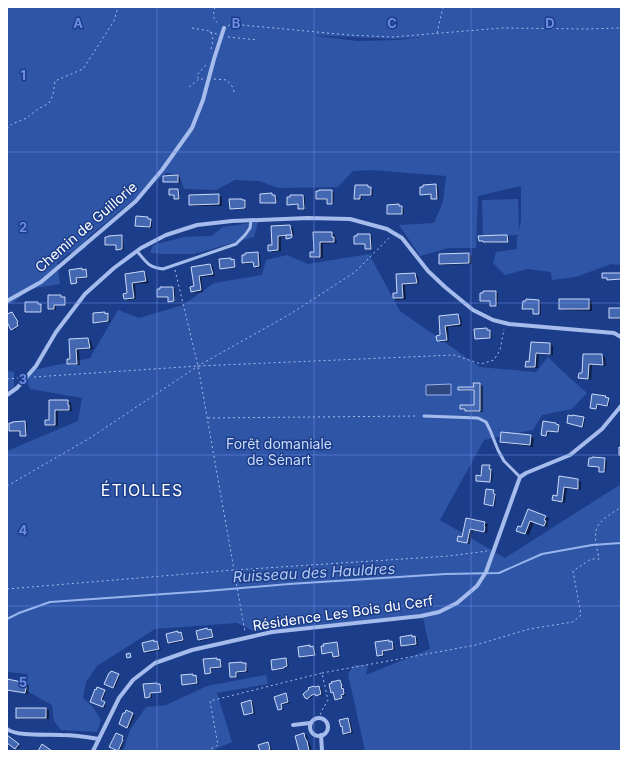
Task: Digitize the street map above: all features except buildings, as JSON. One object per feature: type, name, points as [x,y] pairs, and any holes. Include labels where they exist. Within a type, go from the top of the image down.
[{"type":"street","name":"Chemin de Guillorie","points":[[7,301],[41,282],[136,201],[162,170],[192,128],[203,100],[224,28]]},
{"type":"street","points":[[7,395],[17,388],[36,366],[56,332],[85,294],[114,268],[137,251],[166,235],[197,225],[232,221],[308,218],[350,219],[387,229],[402,238],[428,271],[445,287],[473,310],[493,320],[509,324],[600,331],[614,333],[621,337]]},
{"type":"street","points":[[520,477],[526,473],[570,455],[602,429],[621,406]]},
{"type":"street","name":"Résidence Les Bois du Cerf","points":[[93,751],[119,698],[133,680],[155,663],[192,650],[246,637],[272,632],[421,616],[439,612],[457,603],[477,586],[485,573],[520,477]]},
{"type":"street","points":[[293,725],[310,723],[315,719],[320,718],[326,721],[328,727],[325,733],[316,735],[311,732],[310,723]]},
{"type":"street","points":[[7,729],[9,731],[22,734],[99,738]]},
{"type":"street","points":[[320,735],[322,751]]},
{"type":"lane","points":[[137,251],[147,264],[155,268],[163,269],[236,244],[250,228],[251,220]]},
{"type":"lane","points":[[424,416],[478,418],[486,422],[504,461],[520,477]]},
{"type":"path","points":[[7,129],[12,124],[27,118],[38,109],[49,103],[53,95],[55,81],[83,69],[114,21],[118,7]]},
{"type":"path","points":[[215,7],[213,17],[224,28],[231,24],[349,35],[393,37],[502,28],[621,28]]},
{"type":"path","points":[[437,33],[443,7]]},
{"type":"path","points":[[210,32],[230,38],[258,40]]},
{"type":"path","points":[[189,87],[199,79]]},
{"type":"path","points":[[7,486],[90,438],[198,366],[292,313],[355,272],[394,233]]},
{"type":"path","points":[[174,265],[198,366],[246,637]]},
{"type":"path","points":[[7,379],[198,366],[454,355],[481,364],[494,360],[500,350],[505,322]]},
{"type":"path","points":[[207,418],[424,416]]},
{"type":"path","points":[[207,751],[218,745],[210,701],[322,673],[476,645],[529,629],[573,622],[581,614],[573,570],[591,559],[599,559],[596,530],[602,520],[621,508]]},
{"type":"path","points":[[7,589],[234,570],[449,556],[495,549]]},
{"type":"path","points":[[320,718],[321,712],[328,700],[322,673]]},
{"type":"green space","points":[[7,7],[621,7],[621,265],[611,264],[576,277],[552,280],[551,272],[527,269],[505,275],[493,263],[496,252],[517,249],[517,237],[519,235],[483,236],[482,200],[518,199],[519,231],[521,220],[521,186],[478,196],[476,248],[448,248],[420,256],[399,225],[434,223],[443,202],[446,176],[371,170],[353,171],[338,187],[278,188],[259,181],[235,180],[216,190],[184,189],[179,175],[166,173],[87,238],[86,248],[72,255],[70,252],[57,263],[60,284],[30,289],[14,302],[7,305]],"holes":[[[310,35],[393,39],[421,37],[398,40],[357,41]]]},
{"type":"green space","points":[[258,222],[254,237],[194,254],[150,253],[153,245],[184,237],[211,236],[223,227]]},
{"type":"green space","name":"Forêt domaniale de Sénart","points":[[369,254],[400,311],[480,367],[536,372],[548,357],[587,393],[572,409],[542,415],[533,430],[484,440],[440,520],[505,558],[621,484],[621,751],[365,751],[348,674],[354,665],[368,665],[366,675],[430,649],[423,618],[253,631],[237,623],[155,629],[97,666],[86,682],[83,698],[93,707],[101,720],[97,732],[61,730],[54,721],[52,705],[25,690],[28,674],[7,672],[7,451],[78,421],[82,398],[30,389],[25,378],[33,370],[90,358],[118,310],[139,318],[183,305],[214,283],[262,275],[266,260],[287,255],[308,264]]},
{"type":"green space","points":[[7,371],[14,372],[14,387],[7,391]]},
{"type":"green space","points":[[266,675],[268,684],[217,693],[232,742],[211,751],[123,751],[130,730],[146,707],[166,705],[207,686]]},
{"type":"shaded area","points":[[451,384],[451,395],[426,395],[426,385]]},
{"type":"waterway","name":"Ruisseau des Hauldres","points":[[7,619],[50,602],[289,584],[445,574],[499,573],[542,554],[592,545],[621,543]]},
{"type":"district","name":"ÉTIOLLES","points":[[142,490]]}]
